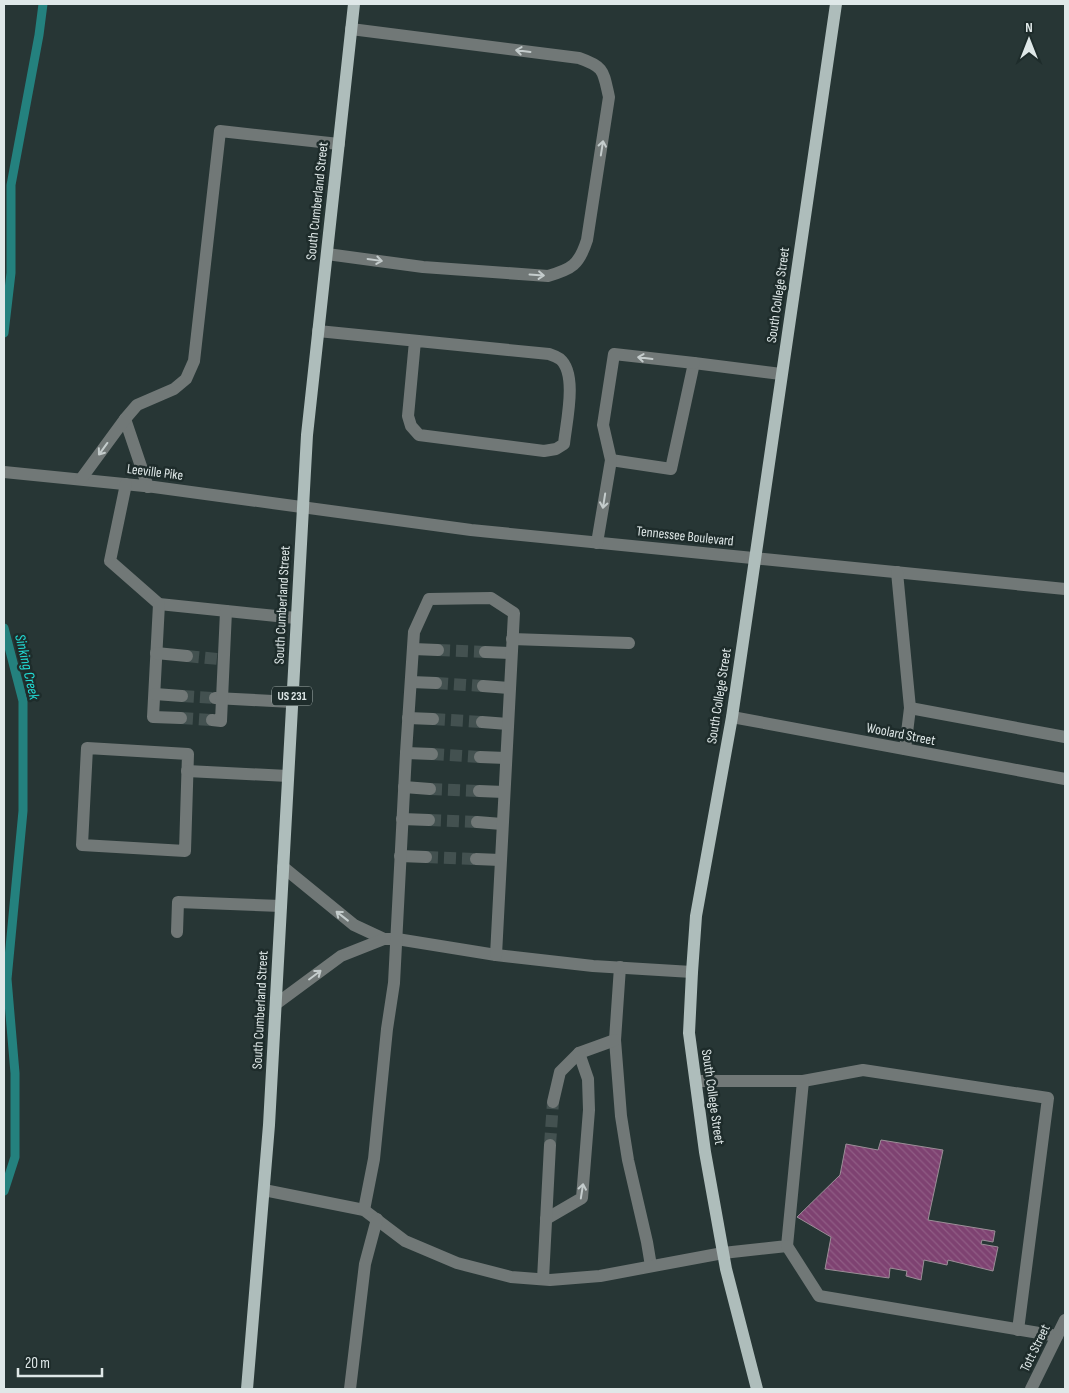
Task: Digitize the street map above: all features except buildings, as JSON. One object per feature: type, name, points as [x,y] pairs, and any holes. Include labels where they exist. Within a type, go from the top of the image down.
[{"type":"main road","name":"South Cumberland Street","points":[[247,1389],[269,1125],[307,435],[354,4]]},
{"type":"main road","name":"South College Street","points":[[757,1389],[723,1253],[705,1152],[689,1033],[692,972],[696,916],[732,717],[836,4]]},
{"type":"street","points":[[327,254],[423,267],[548,276],[567,270],[582,257],[587,240],[609,97],[604,76],[597,64],[579,58],[351,29]]},
{"type":"street","points":[[82,479],[124,419],[137,405],[174,389],[186,379],[194,361],[220,131],[339,144]]},
{"type":"street","points":[[318,331],[415,340],[549,354],[560,358],[566,367],[570,381],[564,444],[556,449],[544,451],[419,435],[411,426],[408,416],[415,340]]},
{"type":"street","points":[[597,543],[610,460],[603,425],[614,354],[781,374]]},
{"type":"street","points":[[610,460],[671,469],[694,363]]},
{"type":"street","points":[[124,419],[148,486]]},
{"type":"street","name":"Leeville Pike","points":[[4,472],[148,486],[302,507]]},
{"type":"street","points":[[126,484],[110,561],[159,604],[296,618]]},
{"type":"street","name":"Tennessee Boulevard","points":[[302,507],[471,530],[1065,589]]},
{"type":"street","points":[[897,572],[910,708],[904,749]]},
{"type":"street","points":[[364,1210],[374,1159],[387,1029],[394,983],[391,939],[400,856],[414,632],[429,599],[491,598],[514,613],[496,956]]},
{"type":"street","points":[[159,604],[153,717],[181,718]]},
{"type":"street","points":[[212,720],[221,721],[218,699],[226,611]]},
{"type":"street","points":[[512,640],[629,643]]},
{"type":"street","points":[[413,649],[438,650]]},
{"type":"street","points":[[486,652],[511,653]]},
{"type":"street","points":[[156,653],[187,656]]},
{"type":"street","points":[[411,682],[436,683]]},
{"type":"street","points":[[483,686],[510,688]]},
{"type":"street","points":[[155,694],[182,696]]},
{"type":"street","points":[[218,699],[292,702]]},
{"type":"street","points":[[910,708],[1065,736]]},
{"type":"street","name":"Woolard Street","points":[[732,717],[1065,778]]},
{"type":"street","points":[[408,718],[434,719]]},
{"type":"street","points":[[482,722],[508,724]]},
{"type":"street","points":[[87,748],[188,754],[187,771],[185,851],[82,845],[87,748]]},
{"type":"street","points":[[406,753],[432,754]]},
{"type":"street","points":[[480,757],[506,758]]},
{"type":"street","points":[[187,771],[288,776]]},
{"type":"street","points":[[404,787],[430,789]]},
{"type":"street","points":[[479,791],[504,792]]},
{"type":"street","points":[[402,819],[429,820]]},
{"type":"street","points":[[477,822],[502,824]]},
{"type":"street","points":[[400,856],[426,857]]},
{"type":"street","points":[[476,859],[500,860]]},
{"type":"street","points":[[283,867],[354,925],[391,939],[496,956],[593,966],[692,972]]},
{"type":"street","points":[[177,932],[178,902],[281,906]]},
{"type":"street","points":[[276,1004],[341,956],[391,939]]},
{"type":"street","points":[[620,968],[615,1040],[621,1116],[628,1160],[651,1266]]},
{"type":"street","points":[[553,1102],[560,1072],[579,1053],[615,1040]]},
{"type":"street","points":[[546,1219],[582,1198],[589,1110],[588,1079],[579,1053]]},
{"type":"street","points":[[696,1081],[803,1081],[863,1070],[1048,1098],[1018,1330]]},
{"type":"street","points":[[803,1081],[786,1246],[819,1296],[1057,1336]]},
{"type":"street","points":[[543,1279],[550,1145]]},
{"type":"street","points":[[264,1190],[364,1210],[405,1240],[457,1263],[511,1278],[543,1279],[600,1276],[723,1253],[786,1246]]},
{"type":"street","points":[[350,1389],[364,1264],[377,1219]]},
{"type":"street","name":"Tott Street","points":[[1031,1389],[1065,1320]]},
{"type":"waterway","name":"Sinking Creek","points":[[4,333],[11,273],[11,185],[43,4]]},
{"type":"waterway","name":"Sinking Creek","points":[[4,628],[23,701],[23,811],[7,979],[15,1073],[15,1157],[4,1191]]},
{"type":"tunnel","points":[[438,650],[485,652]]},
{"type":"tunnel","points":[[187,656],[218,659]]},
{"type":"tunnel","points":[[436,683],[483,686]]},
{"type":"tunnel","points":[[182,696],[214,698]]},
{"type":"tunnel","points":[[181,718],[212,720]]},
{"type":"tunnel","points":[[433,719],[482,722]]},
{"type":"tunnel","points":[[432,754],[480,757]]},
{"type":"tunnel","points":[[430,789],[479,791]]},
{"type":"tunnel","points":[[429,820],[477,822]]},
{"type":"tunnel","points":[[426,857],[476,859]]},
{"type":"tunnel","points":[[550,1145],[553,1102]]}]
